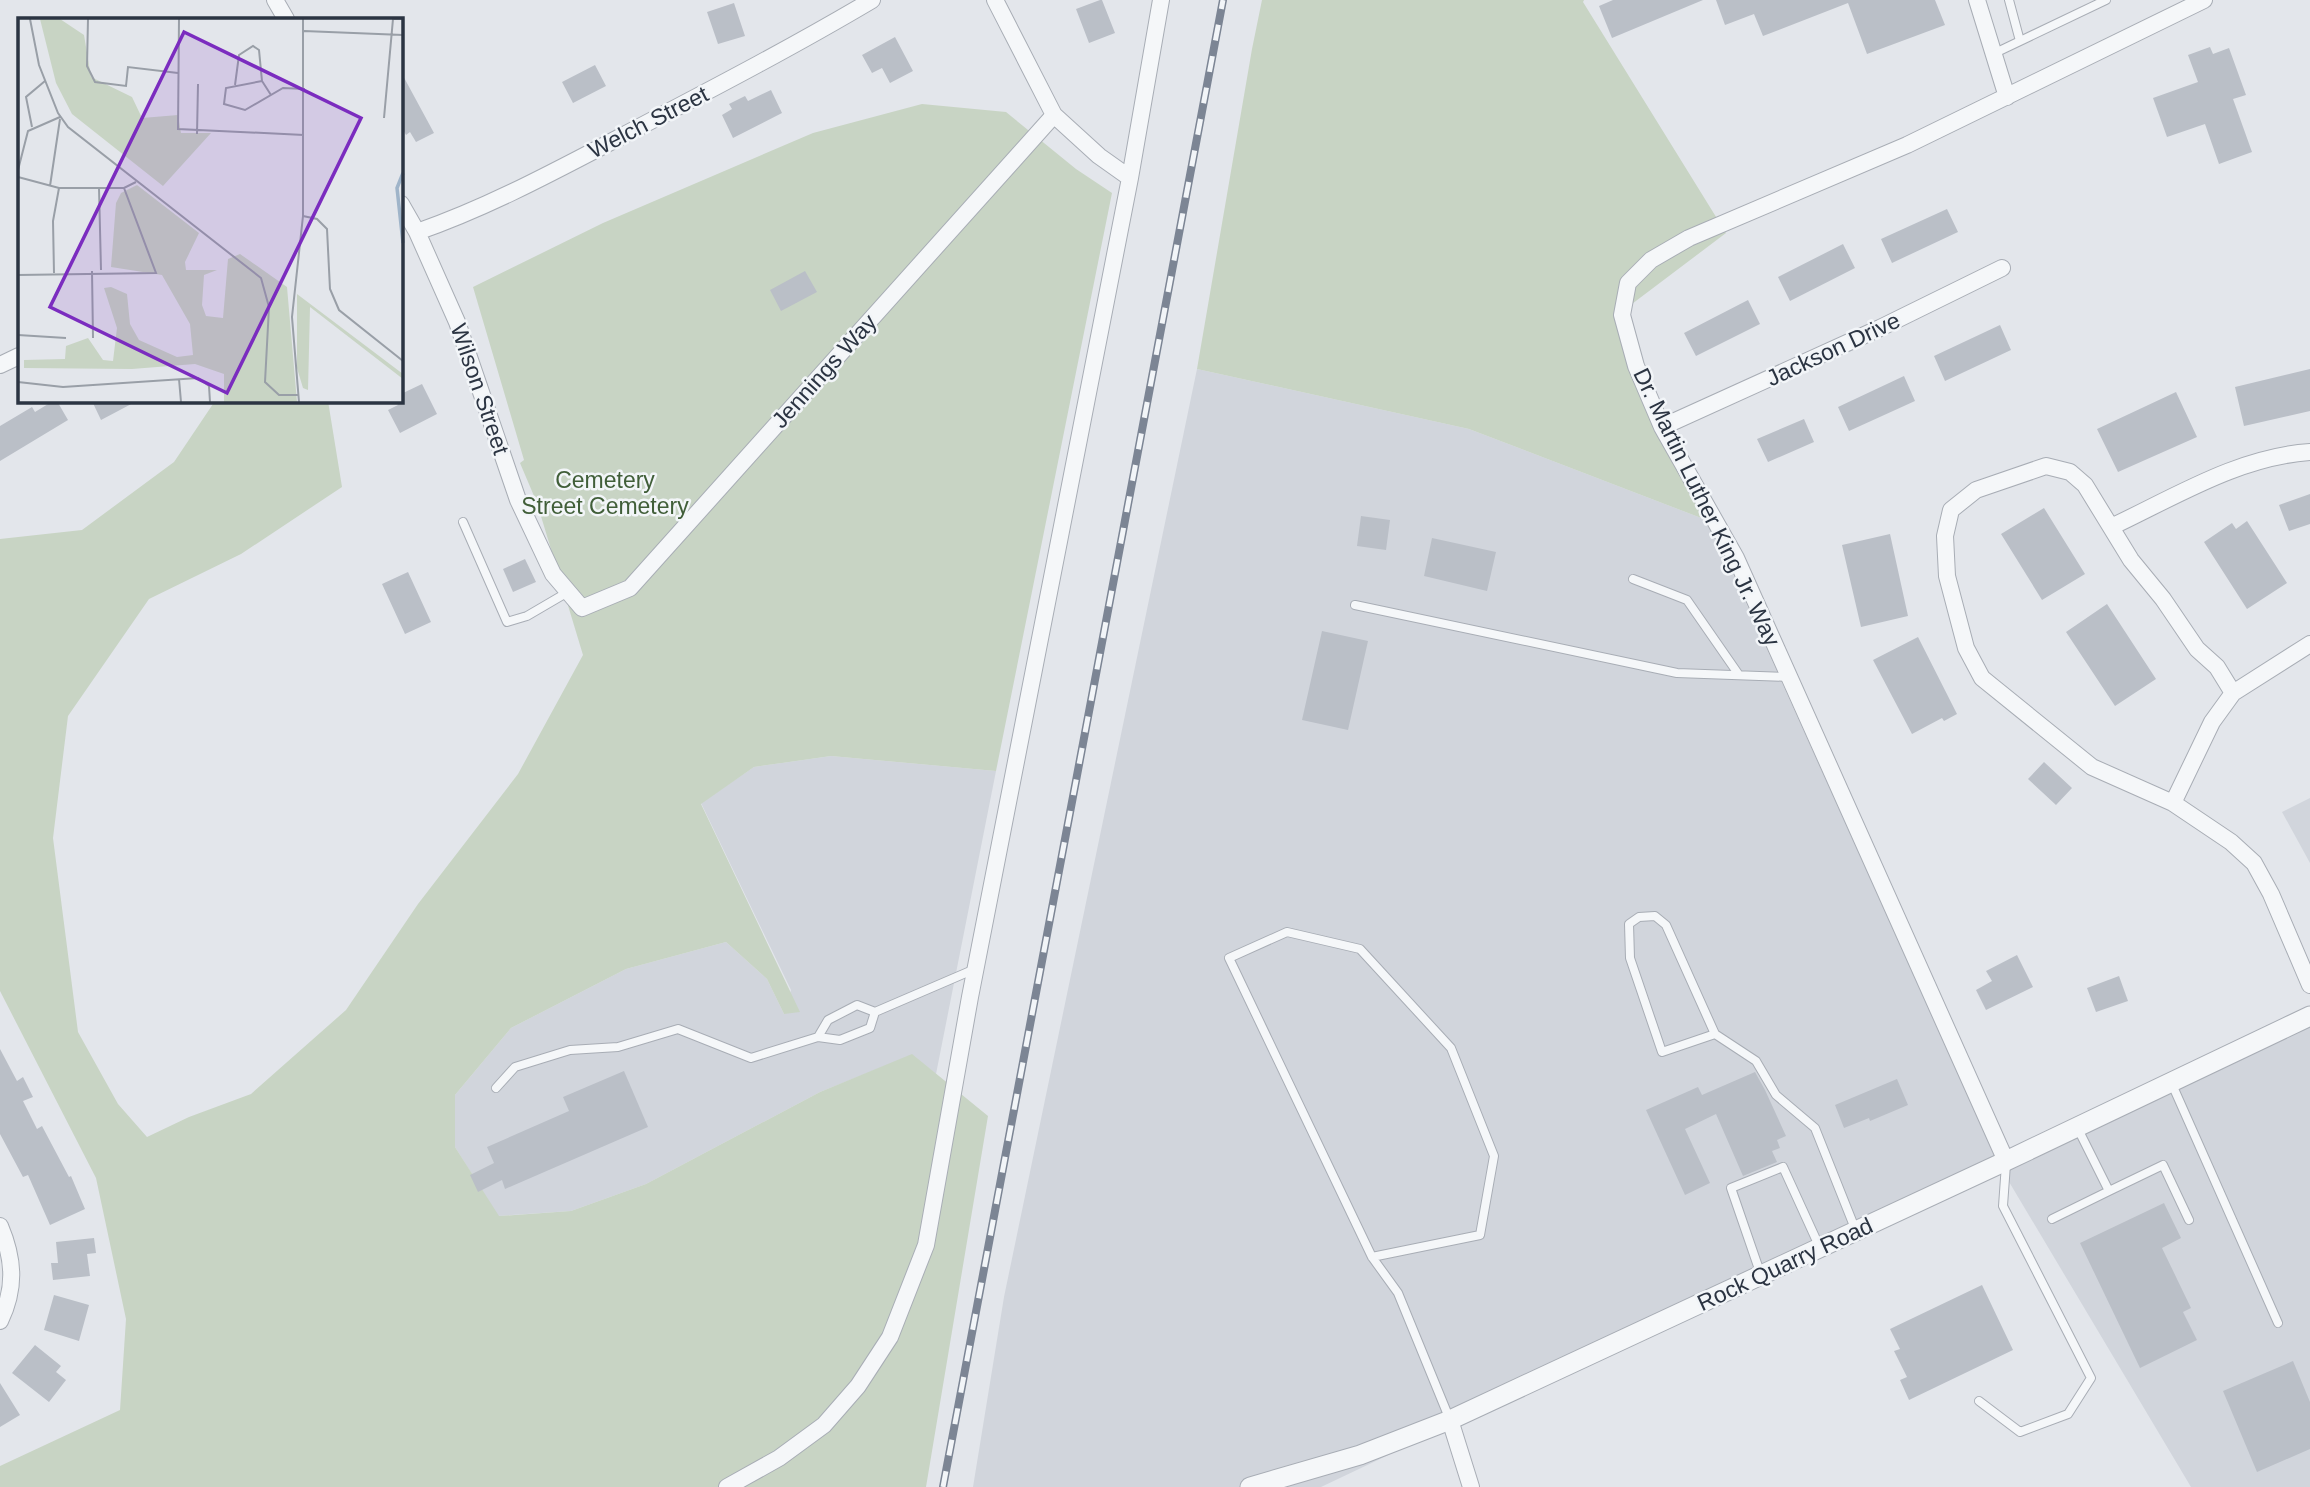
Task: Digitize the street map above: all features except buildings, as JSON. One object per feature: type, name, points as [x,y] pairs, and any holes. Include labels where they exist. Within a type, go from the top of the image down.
[{"type":"street","points":[[275,0],[285,18]]},
{"type":"street","name":"Welch Street","points":[[417,232],[463,216],[592,152],[785,50],[872,0]]},
{"type":"street","points":[[995,0],[1054,115],[1099,156],[1130,178]]},
{"type":"street","points":[[727,1487],[779,1458],[824,1424],[858,1386],[890,1337],[926,1245],[975,970],[1130,178],[1161,0]]},
{"type":"street","points":[[1977,0],[2007,97]]},
{"type":"street","name":"Dr. Martin Luther King Jr. Way","points":[[2007,1161],[1736,558],[1662,427],[1636,366],[1622,315],[1628,283],[1651,260],[1689,238],[1907,145],[2204,0]]},
{"type":"street","name":"Jennings Way","points":[[582,608],[630,588],[1054,115]]},
{"type":"street","name":"Wilson Street","points":[[402,206],[417,232],[457,322],[518,500],[553,574],[582,608]]},
{"type":"street","name":"Jackson Drive","points":[[1662,427],[1880,328],[2002,268]]},
{"type":"street","points":[[0,365],[18,356]]},
{"type":"street","points":[[2111,527],[2243,464],[2292,453],[2310,452]]},
{"type":"street","points":[[2233,693],[2217,667],[2197,649],[2163,599],[2131,560],[2085,485],[2070,472],[2046,466],[1976,490],[1951,510],[1945,536],[1947,576],[1966,648],[1982,678],[2092,767],[2173,803],[2231,842],[2254,863],[2271,894],[2310,985]]},
{"type":"street","points":[[2173,803],[2213,722],[2233,693],[2310,644]]},
{"type":"street","name":"Rock Quarry Road","points":[[1250,1487],[1360,1455],[1450,1420],[2007,1161],[2310,1016]]},
{"type":"street","points":[[0,1226],[8,1245],[13,1279],[0,1321]]},
{"type":"street","points":[[1450,1420],[1471,1487]]},
{"type":"lane","points":[[2009,0],[2020,41]]},
{"type":"lane","points":[[1995,53],[2106,0]]},
{"type":"lane","points":[[463,522],[508,622],[527,616],[568,592]]},
{"type":"lane","points":[[1633,579],[1687,600],[1740,675]]},
{"type":"lane","points":[[1355,605],[1677,673],[1789,677]]},
{"type":"lane","points":[[1715,1034],[1662,1052],[1630,958],[1629,924],[1639,917],[1655,916],[1666,925],[1715,1034],[1756,1061],[1776,1095],[1815,1128],[1856,1231]]},
{"type":"lane","points":[[1372,1256],[1480,1235],[1494,1156],[1451,1048],[1360,949],[1287,932],[1229,958],[1372,1256],[1398,1293],[1450,1420]]},
{"type":"lane","points":[[818,1037],[828,1020],[857,1004],[875,1012],[975,970]]},
{"type":"lane","points":[[496,1087],[515,1067],[570,1050],[618,1047],[678,1029],[751,1058],[818,1037],[840,1040],[870,1028],[875,1012]]},
{"type":"lane","points":[[2171,1082],[2278,1323]]},
{"type":"lane","points":[[2077,1127],[2109,1191]]},
{"type":"lane","points":[[1979,1401],[2020,1432],[2068,1414],[2091,1378],[2003,1206],[2007,1161]]},
{"type":"lane","points":[[2052,1219],[2162,1165],[2189,1220]]},
{"type":"lane","points":[[1761,1275],[1731,1188],[1783,1167],[1820,1248]]},
{"type":"shaded area","points":[[1197,369],[1469,429],[1709,521],[1999,1164],[2310,1019],[2310,1487],[2191,1487],[1999,1165],[1321,1487],[973,1487],[1004,1297]]},
{"type":"shaded area","points":[[831,756],[996,771],[936,1074],[912,1055],[820,1092],[646,1184],[571,1211],[498,1216],[455,1147],[455,1095],[511,1028],[626,969],[726,942],[767,979],[784,1014],[791,990],[701,803],[754,767]]},
{"type":"shaded area","points":[[2310,798],[2310,863],[2282,812]]},
{"type":"green space","points":[[1262,0],[1584,0],[1726,233],[1616,316],[1709,521],[1469,429],[1197,369]]},
{"type":"green space","name":"Cemetery Street Cemetery","points":[[922,104],[1006,112],[1076,169],[1112,193],[996,771],[831,756],[754,767],[701,804],[800,1012],[784,1014],[767,979],[726,942],[626,969],[511,1028],[455,1095],[455,1147],[499,1216],[571,1211],[646,1184],[820,1092],[912,1054],[988,1116],[926,1487],[0,1487],[0,1466],[120,1410],[126,1319],[96,1178],[0,991],[0,539],[82,530],[174,462],[214,402],[328,402],[342,487],[241,554],[149,599],[68,716],[53,838],[78,1032],[118,1104],[147,1137],[189,1117],[251,1094],[346,1010],[418,904],[518,774],[583,655],[537,503],[520,463],[524,460],[473,287],[603,223],[813,133]]},
{"type":"railway","points":[[943,1487],[1223,0]]}]
